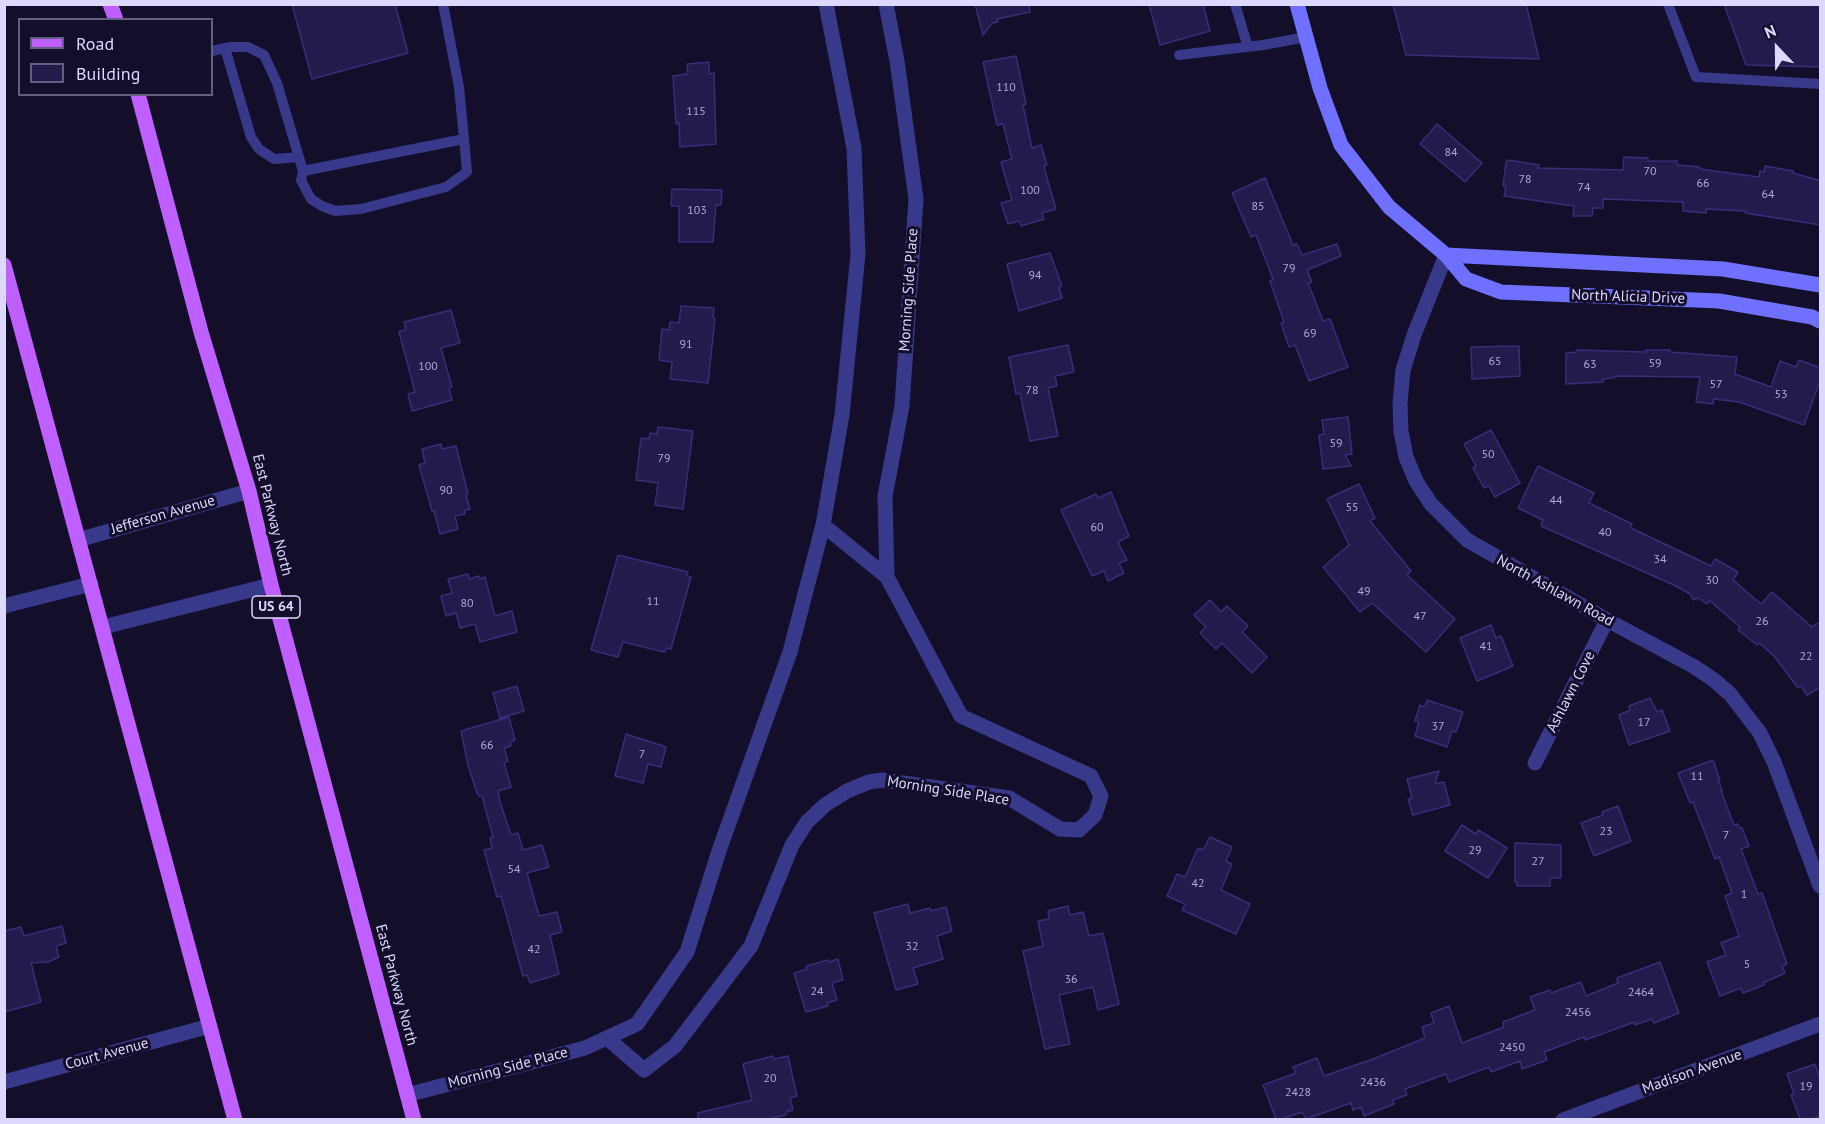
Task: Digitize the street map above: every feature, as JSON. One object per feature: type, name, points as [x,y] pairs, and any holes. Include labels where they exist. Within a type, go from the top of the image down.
[{"type":"main road","name":"North Alicia Drive","points":[[1297,4],[1320,87],[1341,145],[1389,207],[1446,255],[1466,279],[1501,292],[1719,301],[1812,317],[1821,321]]},
{"type":"main road","name":"East Parkway North","points":[[139,96],[201,332],[249,491],[271,585],[414,1119]]},
{"type":"main road","points":[[1446,255],[1722,268],[1821,285]]},
{"type":"main road","points":[[4,266],[235,1119]]},
{"type":"street","name":"Morning Side Place","points":[[407,1095],[585,1048],[637,1024],[687,952],[720,848],[790,652],[823,525],[842,415],[858,254],[854,148],[826,4]]},
{"type":"street","name":"Morning Side Place","points":[[886,4],[897,61],[916,199],[902,406],[885,496],[887,577]]},
{"type":"street","name":"North Ashlawn Road","points":[[1446,255],[1414,335],[1403,370],[1400,403],[1401,431],[1406,457],[1416,482],[1431,504],[1467,540],[1693,666],[1714,680],[1744,710],[1760,733],[1774,762],[1821,886]]},
{"type":"street","name":"Jefferson Avenue","points":[[78,540],[249,491]]},
{"type":"street","name":"Morning Side Place","points":[[607,1038],[644,1071],[675,1046],[751,946],[792,845],[807,822],[825,805],[847,791],[869,782],[882,780],[1009,798],[1060,829],[1079,830],[1095,815],[1101,796],[1091,776],[961,716],[887,577],[823,525]]},
{"type":"street","points":[[4,606],[91,584]]},
{"type":"street","points":[[103,627],[271,585]]},
{"type":"street","name":"Ashlawn Cove","points":[[1535,763],[1607,620]]},
{"type":"street","name":"Madison Avenue","points":[[1563,1119],[1821,1024]]},
{"type":"street","name":"Court Avenue","points":[[4,1082],[210,1026]]},
{"type":"lane","points":[[213,51],[248,47],[264,55],[277,83],[303,171],[301,180],[311,199],[335,211],[361,209],[446,187],[466,172],[459,87],[443,4]]},
{"type":"lane","points":[[1235,4],[1248,47]]},
{"type":"lane","points":[[1668,4],[1696,77],[1821,84]]},
{"type":"lane","points":[[1179,55],[1306,37]]},
{"type":"lane","points":[[225,48],[250,137],[259,149],[274,159],[299,157]]},
{"type":"lane","points":[[303,171],[464,139]]},
{"type":"building","points":[[292,4],[395,4],[408,53],[312,79]]},
{"type":"building","points":[[975,4],[1029,4],[1030,12],[997,19],[998,22],[992,23],[983,35]]},
{"type":"building","points":[[1149,4],[1203,4],[1210,31],[1160,45]]},
{"type":"building","points":[[1393,4],[1526,4],[1539,59],[1406,55]]},
{"type":"building","points":[[1724,4],[1821,4],[1821,67],[1746,65]]},
{"type":"building","points":[[1016,56],[1032,148],[1041,145],[1047,165],[1044,166],[1056,209],[1042,213],[1044,219],[1021,226],[1019,221],[1008,224],[1001,203],[1012,200],[1001,162],[1012,159],[1003,124],[997,125],[983,62]]},
{"type":"building","points":[[709,62],[709,74],[714,73],[716,144],[680,147],[673,76],[688,74],[687,64]]},
{"type":"building","points":[[1437,124],[1482,163],[1465,182],[1420,144]]},
{"type":"building","points":[[1624,157],[1648,158],[1648,161],[1677,161],[1677,165],[1759,177],[1760,171],[1764,172],[1765,166],[1793,171],[1793,173],[1821,181],[1821,225],[1745,213],[1745,211],[1706,209],[1706,213],[1683,211],[1683,202],[1603,199],[1603,208],[1593,208],[1592,216],[1573,216],[1574,206],[1504,196],[1506,186],[1503,186],[1508,160],[1539,165],[1538,168],[1623,170]]},
{"type":"building","points":[[1265,178],[1293,245],[1297,244],[1302,255],[1337,244],[1341,256],[1307,270],[1312,282],[1308,283],[1323,321],[1330,319],[1348,367],[1309,381],[1295,345],[1289,347],[1281,323],[1284,322],[1270,281],[1273,279],[1256,235],[1251,237],[1232,193]]},
{"type":"building","points":[[672,189],[722,190],[721,205],[716,205],[713,242],[679,242],[679,206],[671,206]]},
{"type":"building","points":[[1050,253],[1062,286],[1059,287],[1062,298],[1019,311],[1007,264]]},
{"type":"building","points":[[681,306],[714,308],[708,383],[670,379],[672,362],[659,360],[662,329],[669,330],[670,322],[679,323]]},
{"type":"building","points":[[451,310],[460,343],[441,348],[452,387],[449,388],[452,400],[412,411],[408,394],[415,392],[399,332],[406,329],[404,322]]},
{"type":"building","points":[[1068,345],[1074,372],[1055,376],[1057,386],[1048,388],[1058,436],[1030,441],[1020,393],[1016,394],[1009,357]]},
{"type":"building","points":[[1519,346],[1520,376],[1472,379],[1471,347]]},
{"type":"building","points":[[1577,350],[1646,352],[1646,350],[1670,350],[1670,352],[1737,357],[1735,374],[1771,387],[1780,361],[1796,367],[1799,360],[1821,368],[1821,378],[1804,425],[1739,402],[1714,399],[1713,404],[1696,402],[1700,377],[1614,376],[1614,378],[1603,379],[1603,382],[1566,384],[1566,353],[1577,352]]},
{"type":"building","points":[[1348,417],[1352,454],[1345,455],[1351,466],[1323,469],[1319,435],[1324,434],[1322,420]]},
{"type":"building","points":[[658,427],[693,431],[683,509],[655,505],[658,483],[636,480],[641,438],[649,439],[650,433],[657,434]]},
{"type":"building","points":[[1491,430],[1520,483],[1495,497],[1489,486],[1484,488],[1473,468],[1476,466],[1464,444]]},
{"type":"building","points":[[441,444],[442,449],[456,446],[470,509],[464,511],[465,514],[455,516],[458,529],[440,534],[419,465],[425,463],[422,449]]},
{"type":"building","points":[[1538,466],[1594,493],[1589,503],[1632,524],[1631,528],[1711,566],[1715,559],[1738,572],[1733,580],[1761,604],[1772,592],[1812,627],[1821,621],[1821,687],[1807,695],[1801,686],[1798,688],[1774,656],[1738,630],[1740,627],[1709,600],[1707,604],[1698,598],[1693,600],[1690,594],[1676,586],[1541,526],[1543,520],[1518,508]]},
{"type":"building","points":[[1359,484],[1375,518],[1370,521],[1411,571],[1407,575],[1455,619],[1426,652],[1372,603],[1360,612],[1323,567],[1349,545],[1327,499]]},
{"type":"building","points":[[1111,492],[1129,536],[1118,542],[1127,560],[1119,563],[1124,573],[1108,581],[1104,571],[1092,576],[1061,510],[1096,494],[1098,498]]},
{"type":"building","points":[[618,555],[688,572],[687,576],[691,577],[671,649],[667,648],[664,652],[623,642],[618,657],[591,650]]},
{"type":"building","points":[[468,574],[469,579],[485,577],[495,616],[512,611],[517,632],[480,642],[475,624],[460,628],[456,613],[446,616],[441,596],[452,593],[448,579]]},
{"type":"building","points":[[1210,600],[1221,612],[1227,606],[1248,626],[1242,632],[1267,657],[1252,673],[1222,643],[1216,649],[1200,633],[1206,627],[1194,615]]},
{"type":"building","points":[[1491,625],[1496,638],[1501,636],[1513,666],[1477,681],[1460,638]]},
{"type":"building","points":[[517,686],[524,711],[500,718],[493,693]]},
{"type":"building","points":[[1650,698],[1657,712],[1662,710],[1670,731],[1629,745],[1619,715],[1630,710],[1629,706]]},
{"type":"building","points":[[1427,700],[1463,712],[1456,732],[1452,731],[1447,747],[1415,736],[1419,722],[1415,721],[1420,705],[1425,707]]},
{"type":"building","points":[[509,717],[515,740],[510,742],[511,746],[504,748],[508,761],[504,763],[511,787],[498,791],[500,802],[511,835],[518,833],[523,850],[542,845],[549,867],[527,873],[539,916],[557,912],[562,932],[550,935],[559,974],[530,983],[527,975],[523,976],[501,896],[497,897],[484,850],[492,848],[490,838],[493,837],[482,796],[477,793],[468,765],[461,731]]},
{"type":"building","points":[[626,734],[666,747],[661,767],[648,764],[643,783],[615,776]]},
{"type":"building","points":[[1713,760],[1721,791],[1734,825],[1738,824],[1742,828],[1749,846],[1741,849],[1758,894],[1762,893],[1787,964],[1782,966],[1785,973],[1763,983],[1764,985],[1743,993],[1741,988],[1720,996],[1707,962],[1726,955],[1721,943],[1739,936],[1725,896],[1732,893],[1719,857],[1715,859],[1693,802],[1690,803],[1678,773]]},
{"type":"building","points":[[1439,771],[1435,784],[1444,782],[1450,805],[1413,815],[1408,799],[1412,798],[1407,779]]},
{"type":"building","points":[[1618,806],[1631,841],[1594,856],[1581,823],[1603,815],[1602,812]]},
{"type":"building","points":[[1462,825],[1476,834],[1478,830],[1507,848],[1488,878],[1445,851]]},
{"type":"building","points":[[1210,837],[1232,847],[1226,861],[1232,864],[1221,890],[1250,904],[1236,934],[1182,910],[1185,904],[1167,896],[1177,874],[1185,877],[1198,848],[1203,850]]},
{"type":"building","points":[[1515,843],[1561,845],[1561,878],[1550,878],[1550,886],[1517,886],[1515,882]]},
{"type":"building","points":[[908,904],[910,913],[946,907],[952,931],[937,936],[943,959],[913,968],[918,984],[896,990],[874,913]]},
{"type":"building","points":[[1068,906],[1070,915],[1083,912],[1089,936],[1103,933],[1119,1004],[1098,1010],[1093,987],[1059,995],[1070,1044],[1045,1049],[1023,951],[1043,946],[1038,921],[1049,919],[1048,911]]},
{"type":"building","points":[[62,926],[66,943],[56,946],[59,957],[48,962],[31,963],[41,1002],[4,1012],[4,931],[21,927],[24,936]]},
{"type":"building","points":[[838,959],[843,980],[832,983],[837,1000],[827,1003],[828,1006],[806,1012],[794,973],[807,969],[806,966]]},
{"type":"building","points":[[1660,962],[1679,1013],[1654,1023],[1652,1019],[1635,1025],[1635,1022],[1585,1040],[1584,1037],[1544,1052],[1547,1060],[1522,1069],[1520,1061],[1491,1072],[1489,1067],[1449,1082],[1446,1074],[1405,1089],[1407,1095],[1393,1100],[1394,1104],[1364,1116],[1361,1107],[1353,1110],[1351,1103],[1306,1119],[1302,1112],[1276,1119],[1263,1085],[1296,1073],[1293,1067],[1317,1058],[1324,1076],[1425,1038],[1422,1027],[1434,1023],[1431,1013],[1449,1006],[1462,1043],[1504,1027],[1503,1022],[1535,1010],[1530,997],[1550,990],[1551,993],[1581,982],[1586,996],[1618,983],[1617,978]]},
{"type":"building","points":[[773,1056],[774,1059],[788,1056],[797,1096],[790,1098],[793,1110],[786,1112],[786,1115],[768,1119],[698,1119],[698,1113],[752,1100],[743,1064]]},
{"type":"building","points":[[1815,1064],[1821,1080],[1821,1116],[1800,1119],[1791,1095],[1794,1094],[1787,1074]]}]
